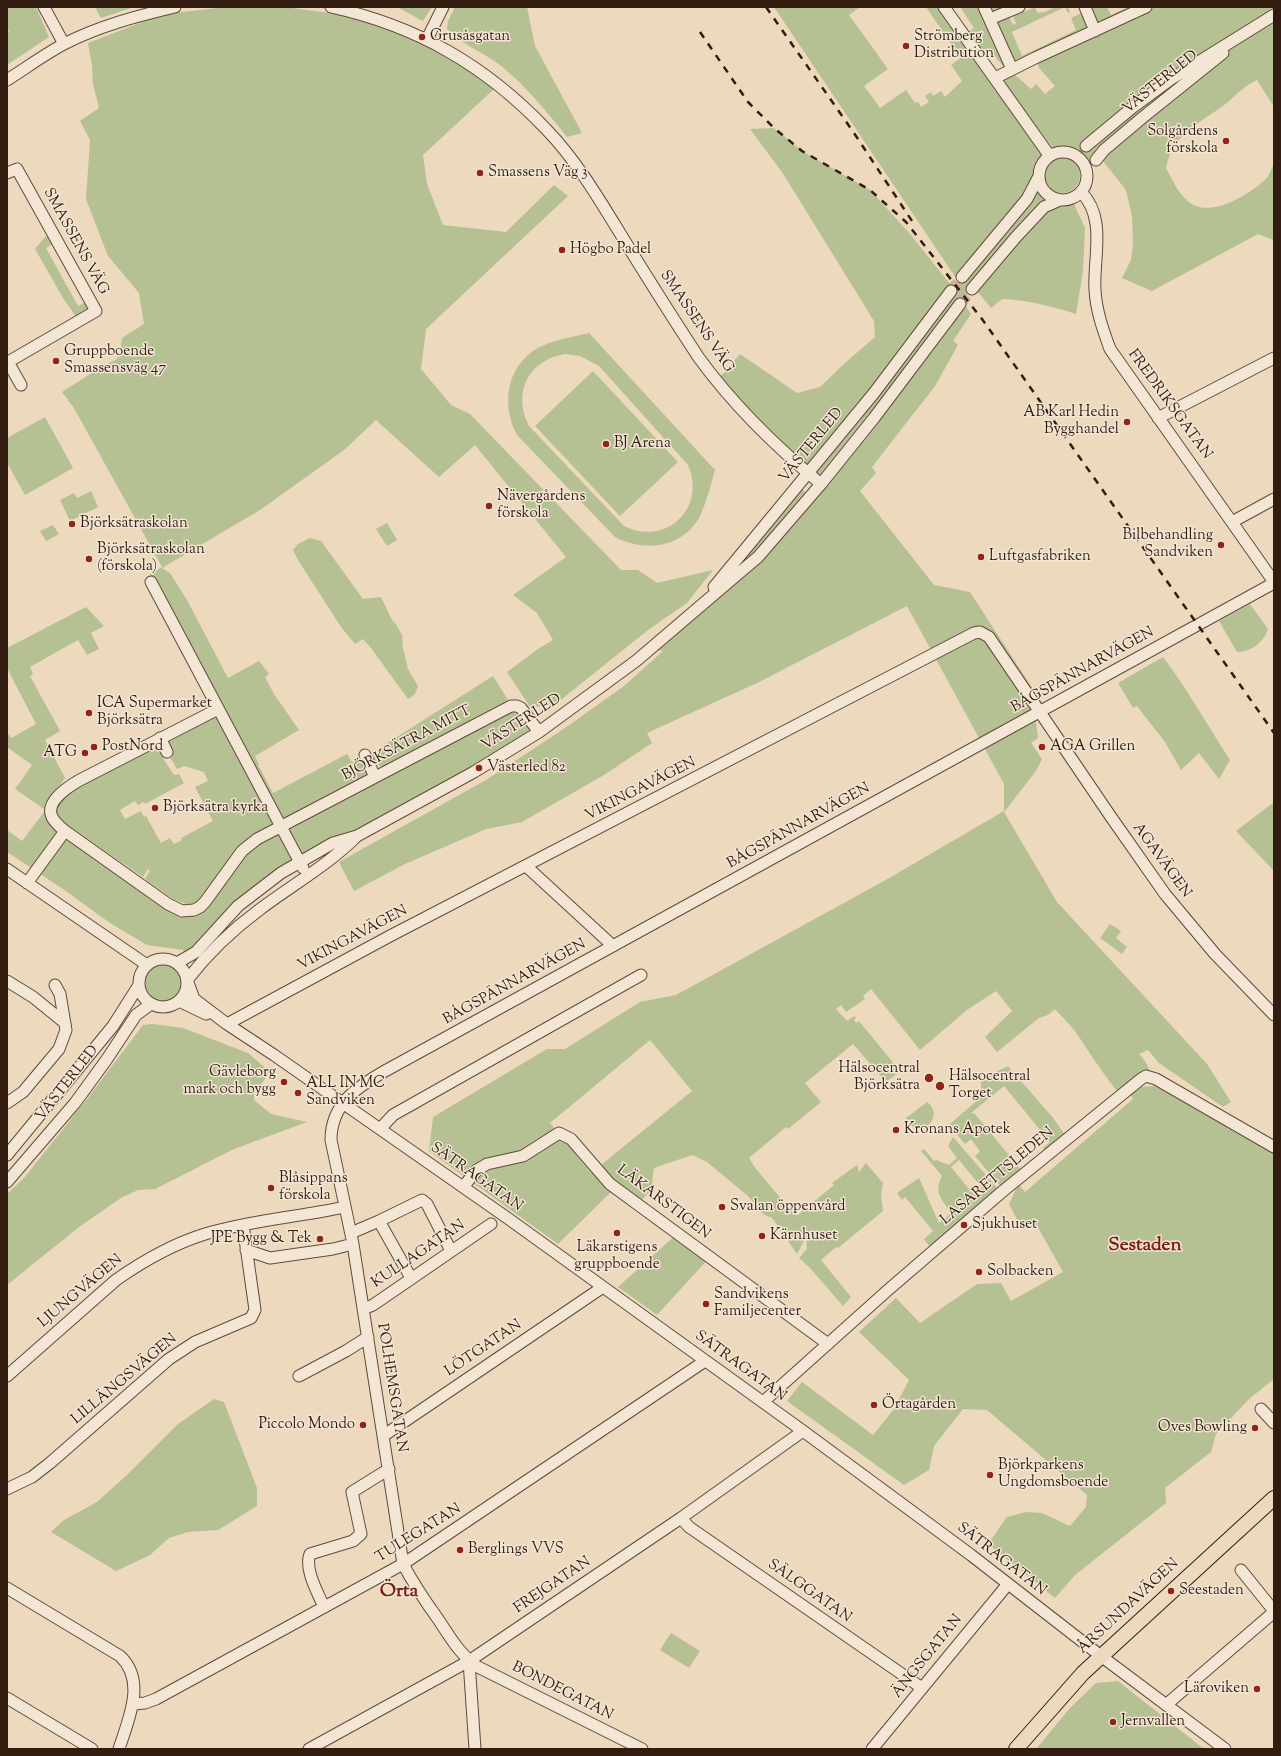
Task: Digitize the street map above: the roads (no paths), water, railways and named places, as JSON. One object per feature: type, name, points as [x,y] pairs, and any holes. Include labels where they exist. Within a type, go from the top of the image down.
[{"type":"main road","name":"ÅRSUNDAVÄGEN","points":[[1016,1749],[1083,1673],[1274,1498]]},
{"type":"street","points":[[44,7],[64,44]]},
{"type":"street","points":[[7,80],[64,44],[118,22],[175,7]]},
{"type":"street","name":"SMASSENS VÄG","points":[[331,7],[363,14],[427,39],[488,76],[515,98],[547,130],[585,179],[699,358],[717,382],[739,408],[772,442],[821,484]]},
{"type":"street","points":[[427,39],[443,7]]},
{"type":"street","points":[[944,7],[995,78],[1014,98],[1052,154]]},
{"type":"street","points":[[984,7],[1012,69]]},
{"type":"street","points":[[990,19],[1019,7]]},
{"type":"street","points":[[1085,7],[1095,31]]},
{"type":"street","points":[[995,78],[1146,7]]},
{"type":"street","name":"VÄSTERLED","points":[[1072,153],[1085,147],[1133,107],[1171,79],[1274,15]]},
{"type":"street","name":"VÄSTERLED","points":[[1087,174],[1104,150],[1248,32]]},
{"type":"street","points":[[962,277],[1026,200],[1038,178],[1040,166],[1052,154],[1061,151],[1072,153],[1081,159],[1086,168],[1087,174],[1086,182],[1079,194],[1072,198],[1060,200],[1044,207],[1016,237],[972,289]]},
{"type":"street","name":"SMASSENS VÄG","points":[[7,173],[17,169],[96,311],[8,362],[21,385]]},
{"type":"street","points":[[1038,178],[1041,187],[1046,193],[1060,200]]},
{"type":"street","name":"FREDRIKSGATAN","points":[[1079,194],[1088,199],[1093,211],[1097,235],[1095,290],[1101,323],[1110,349],[1274,582]]},
{"type":"street","name":"VÄSTERLED","points":[[690,615],[809,474],[874,393],[951,291]]},
{"type":"street","name":"VÄSTERLED","points":[[177,963],[196,952],[226,918],[244,901],[281,873],[333,843],[357,836],[474,772],[539,732],[636,661],[758,557],[821,484],[874,418],[960,304]]},
{"type":"street","points":[[1158,418],[1274,358]]},
{"type":"street","points":[[1232,522],[1274,499]]},
{"type":"street","points":[[151,582],[307,876]]},
{"type":"street","name":"BÅGSPÄNNARVÄGEN","points":[[342,1103],[354,1091],[378,1075],[1274,582]]},
{"type":"street","name":"VIKINGAVÄGEN","points":[[227,1024],[383,940],[974,633],[980,632],[989,637],[1040,712]]},
{"type":"street","name":"BJÖRKSÄTRA MITT","points":[[218,709],[78,781],[64,790],[54,803],[51,812],[52,818],[65,831],[177,910],[194,910],[205,902],[238,856],[248,845],[511,706],[521,708],[539,732]]},
{"type":"street","name":"AGAVÄGEN","points":[[1040,712],[1110,817],[1165,894],[1215,954],[1274,1015]]},
{"type":"street","points":[[160,738],[167,752]]},
{"type":"street","points":[[365,755],[375,777]]},
{"type":"street","points":[[27,883],[65,831]]},
{"type":"street","name":"VÄSTERLED","points":[[187,980],[216,945],[232,931],[258,910],[338,854],[357,836]]},
{"type":"street","points":[[526,866],[613,946]]},
{"type":"street","points":[[7,869],[103,933],[151,962]]},
{"type":"street","points":[[167,959],[177,963],[182,968],[187,980],[186,989],[179,1001],[166,1007],[151,1004],[145,999],[141,992],[139,985],[140,974],[151,962],[167,959]]},
{"type":"street","points":[[380,1130],[393,1115],[641,975]]},
{"type":"street","name":"SÄTRAGATAN","points":[[187,980],[194,999],[227,1024],[265,1048],[463,1187],[803,1431],[1225,1749]]},
{"type":"street","points":[[7,981],[32,997],[65,1024]]},
{"type":"street","name":"VÄSTERLED","points":[[7,1103],[23,1092],[59,1049],[66,1030],[60,994],[55,985]]},
{"type":"street","name":"VÄSTERLED","points":[[7,1155],[113,1026],[139,985]]},
{"type":"street","name":"SÄTRAGATAN","points":[[179,1001],[227,1024]]},
{"type":"street","name":"VÄSTERLED","points":[[7,1182],[75,1103],[108,1059],[136,1015],[151,1004]]},
{"type":"street","name":"LASARETTSLEDEN","points":[[763,1402],[1012,1184],[1146,1076],[1156,1079],[1274,1147]]},
{"type":"street","name":"POLHEMSGATAN","points":[[342,1103],[332,1127],[331,1140],[353,1244],[403,1564],[416,1588],[458,1649],[469,1661]]},
{"type":"street","name":"LÄKARSTIGEN","points":[[463,1187],[477,1170],[487,1164],[523,1156],[559,1133],[564,1134],[610,1184],[828,1344]]},
{"type":"street","points":[[351,1233],[422,1200],[427,1204],[452,1251]]},
{"type":"street","name":"LJUNGVÄGEN","points":[[7,1376],[99,1294],[133,1268],[186,1240],[242,1225],[346,1207]]},
{"type":"street","points":[[379,1221],[411,1278]]},
{"type":"street","name":"KULLAGATAN","points":[[363,1309],[373,1304],[491,1224]]},
{"type":"street","name":"LILLÄNGSVÄGEN","points":[[7,1489],[32,1477],[50,1463],[169,1359],[195,1342],[251,1318],[255,1310],[242,1225]]},
{"type":"street","points":[[246,1250],[270,1258],[333,1250],[353,1244]]},
{"type":"street","name":"LÖTGATAN","points":[[383,1436],[603,1287]]},
{"type":"street","points":[[299,1376],[346,1351],[368,1337]]},
{"type":"street","name":"TULEGATAN","points":[[133,1704],[144,1703],[156,1699],[403,1564],[705,1361]]},
{"type":"street","points":[[1261,1409],[1274,1423]]},
{"type":"street","name":"FREJGATAN","points":[[309,1749],[469,1661],[681,1518],[803,1431]]},
{"type":"street","points":[[324,1607],[312,1582],[308,1559],[310,1554],[353,1541],[361,1534],[352,1492],[389,1469]]},
{"type":"street","name":"SÄLGGATAN","points":[[681,1518],[689,1527],[922,1688]]},
{"type":"street","points":[[1166,1704],[1274,1611],[1241,1570]]},
{"type":"street","name":"ÄNGSGATAN","points":[[872,1749],[1008,1584]]},
{"type":"street","points":[[7,1588],[120,1656],[130,1667],[134,1691],[133,1704],[119,1749]]},
{"type":"street","points":[[469,1661],[475,1749]]},
{"type":"street","name":"BONDEGATAN","points":[[469,1661],[642,1749]]},
{"type":"street","points":[[7,1698],[92,1749]]},
{"type":"tunnel","points":[[951,291],[962,277]]},
{"type":"tunnel","points":[[960,304],[972,289]]},
{"type":"railway","points":[[766,7],[854,133],[914,224]]},
{"type":"railway","points":[[700,32],[748,102],[774,128],[802,151],[870,190],[906,222],[982,319],[1274,733]]},
{"type":"place","name":"Grusåsgatan","points":[[422,37]]},
{"type":"place","name":"Strömberg Distribution","points":[[906,46]]},
{"type":"place","name":"Solgårdens förskola","points":[[1226,141]]},
{"type":"place","name":"Smassens Väg 3","points":[[480,173]]},
{"type":"place","name":"Högbo Padel","points":[[562,250]]},
{"type":"place","name":"Gruppboende Smassensväg 47","points":[[56,361]]},
{"type":"place","name":"AB Karl Hedin Bygghandel","points":[[1127,422]]},
{"type":"place","name":"BJ Arena","points":[[606,444]]},
{"type":"place","name":"Nävergårdens förskola","points":[[489,506]]},
{"type":"place","name":"Björksätraskolan","points":[[72,524]]},
{"type":"place","name":"Bilbehandling Sandviken","points":[[1221,545]]},
{"type":"place","name":"Luftgasfabriken","points":[[981,557]]},
{"type":"place","name":"Björksätraskolan (förskola)","points":[[89,559]]},
{"type":"place","name":"ICA Supermarket Björksätra","points":[[89,713]]},
{"type":"place","name":"PostNord","points":[[94,747]]},
{"type":"place","name":"AGA Grillen","points":[[1042,747]]},
{"type":"place","name":"ATG","points":[[85,753]]},
{"type":"place","name":"Västerled 82","points":[[479,768]]},
{"type":"place","name":"Björksätra kyrka","points":[[155,808]]},
{"type":"place","name":"Hälsocentral Björksätra","points":[[929,1078]]},
{"type":"place","name":"Gävleborg mark och bygg","points":[[284,1082]]},
{"type":"place","name":"Hälsocentral Torget","points":[[940,1086]]},
{"type":"place","name":"ALL IN MC Sandviken","points":[[298,1093]]},
{"type":"place","name":"Kronans Apotek","points":[[896,1130]]},
{"type":"place","name":"Blåsippans förskola","points":[[271,1188]]},
{"type":"place","name":"Svalan öppenvård","points":[[722,1207]]},
{"type":"place","name":"Sjukhuset","points":[[964,1225]]},
{"type":"place","name":"Läkarstigens gruppboende","points":[[617,1233]]},
{"type":"place","name":"Kärnhuset","points":[[762,1236]]},
{"type":"place","name":"JPE Bygg & Tek","points":[[320,1239]]},
{"type":"place","name":"Solbacken","points":[[979,1272]]},
{"type":"place","name":"Sandvikens Familjecenter","points":[[706,1304]]},
{"type":"place","name":"Örtagården","points":[[874,1405]]},
{"type":"place","name":"Piccolo Mondo","points":[[363,1425]]},
{"type":"place","name":"Oves Bowling","points":[[1255,1428]]},
{"type":"place","name":"Björkparkens Ungdomsboende","points":[[990,1475]]},
{"type":"place","name":"Berglings VVS","points":[[460,1550]]},
{"type":"place","name":"Seestaden","points":[[1171,1591]]},
{"type":"place","name":"Läroviken","points":[[1257,1689]]},
{"type":"place","name":"Jernvallen","points":[[1113,1722]]},
{"type":"district","name":"Sestaden","points":[[1145,1247]]},
{"type":"district","name":"Örta","points":[[399,1593]]}]
